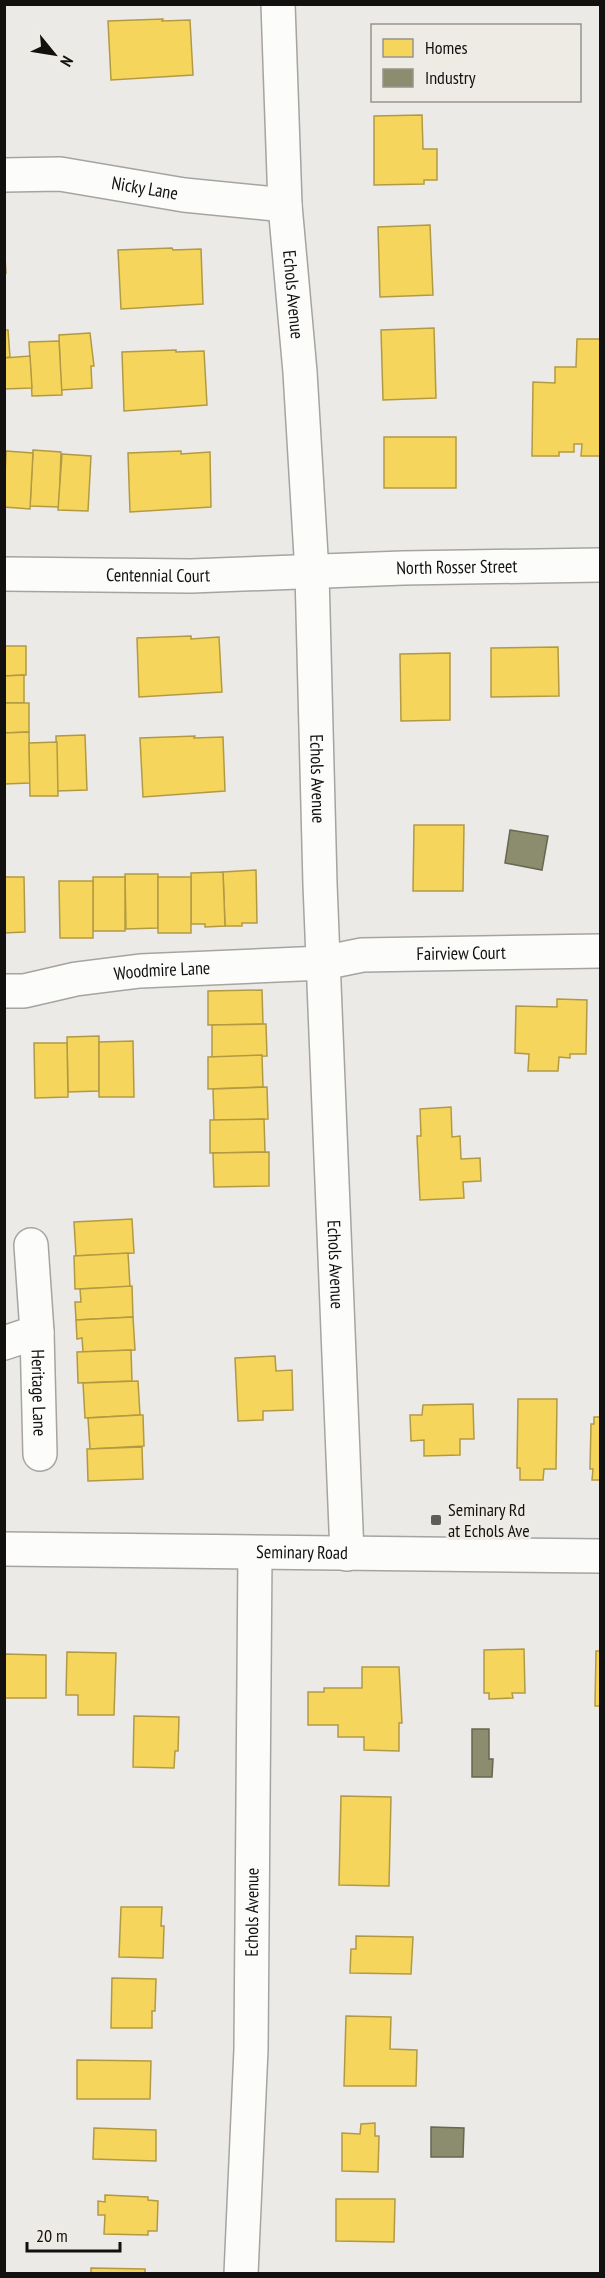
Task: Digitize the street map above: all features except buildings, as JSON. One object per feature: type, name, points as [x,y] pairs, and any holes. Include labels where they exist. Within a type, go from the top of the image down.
[{"type":"street","name":"Echols Avenue","points":[[278,4],[285,205],[300,372],[312,573],[323,963],[347,1554]]},
{"type":"street","name":"Nicky Lane","points":[[4,175],[60,174],[184,195],[285,205]]},
{"type":"street","name":"North Rosser Street","points":[[312,573],[403,568],[600,565]]},
{"type":"street","name":"Centennial Court","points":[[4,574],[191,576],[312,573]]},
{"type":"street","name":"Fairview Court","points":[[323,963],[362,955],[600,951]]},
{"type":"street","name":"Woodmire Lane","points":[[4,991],[24,991],[76,979],[140,971],[323,963]]},
{"type":"street","name":"Heritage Lane","points":[[31,1245],[37,1332],[40,1454]]},
{"type":"street","name":"Heritage Lane","points":[[4,1342],[37,1332]]},
{"type":"street","name":"Seminary Road","points":[[4,1549],[600,1556]]},
{"type":"street","name":"Echols Avenue","points":[[241,2274],[251,2049],[255,1553]]},
{"type":"place","name":"Seminary Rd at Echols Ave","points":[[436,1520]]}]
